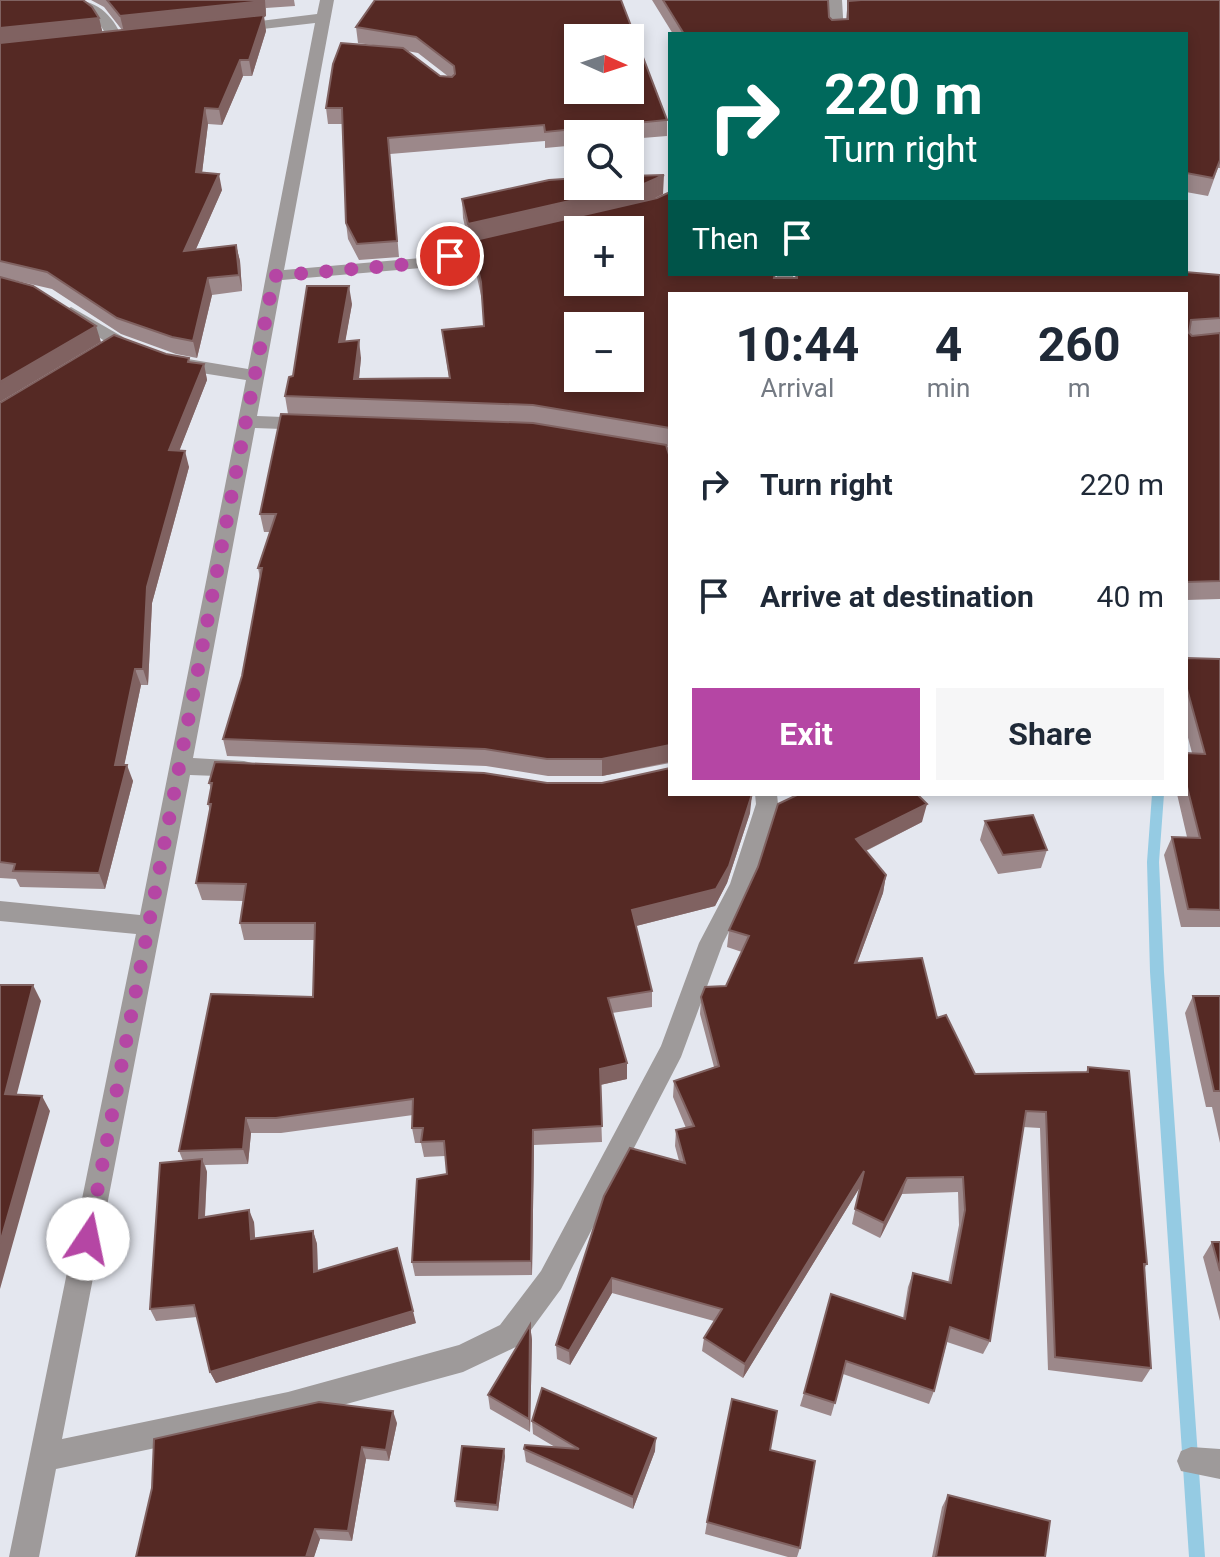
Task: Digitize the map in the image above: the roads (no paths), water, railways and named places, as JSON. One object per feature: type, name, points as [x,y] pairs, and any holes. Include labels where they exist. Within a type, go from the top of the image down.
[{"type":"street","points":[[80,0],[97,11],[113,29],[116,41]]},
{"type":"street","points":[[835,0],[837,32]]},
{"type":"street","points":[[24,1557],[181,766],[274,276],[323,48],[324,9],[214,30]]},
{"type":"street","points":[[274,276],[421,263],[513,241]]},
{"type":"street","points":[[57,304],[117,345]]},
{"type":"street","points":[[157,357],[255,376]]},
{"type":"street","points":[[247,422],[327,425]]},
{"type":"street","points":[[181,766],[273,770]]},
{"type":"street","points":[[45,1457],[288,1406],[463,1358],[510,1335],[551,1280],[672,1049],[711,943],[741,884],[772,797]]},
{"type":"street","points":[[0,911],[149,926]]},
{"type":"street","points":[[1191,1461],[1220,1464]]},
{"type":"waterway","points":[[1158,796],[1153,862],[1157,972],[1197,1557]]}]
